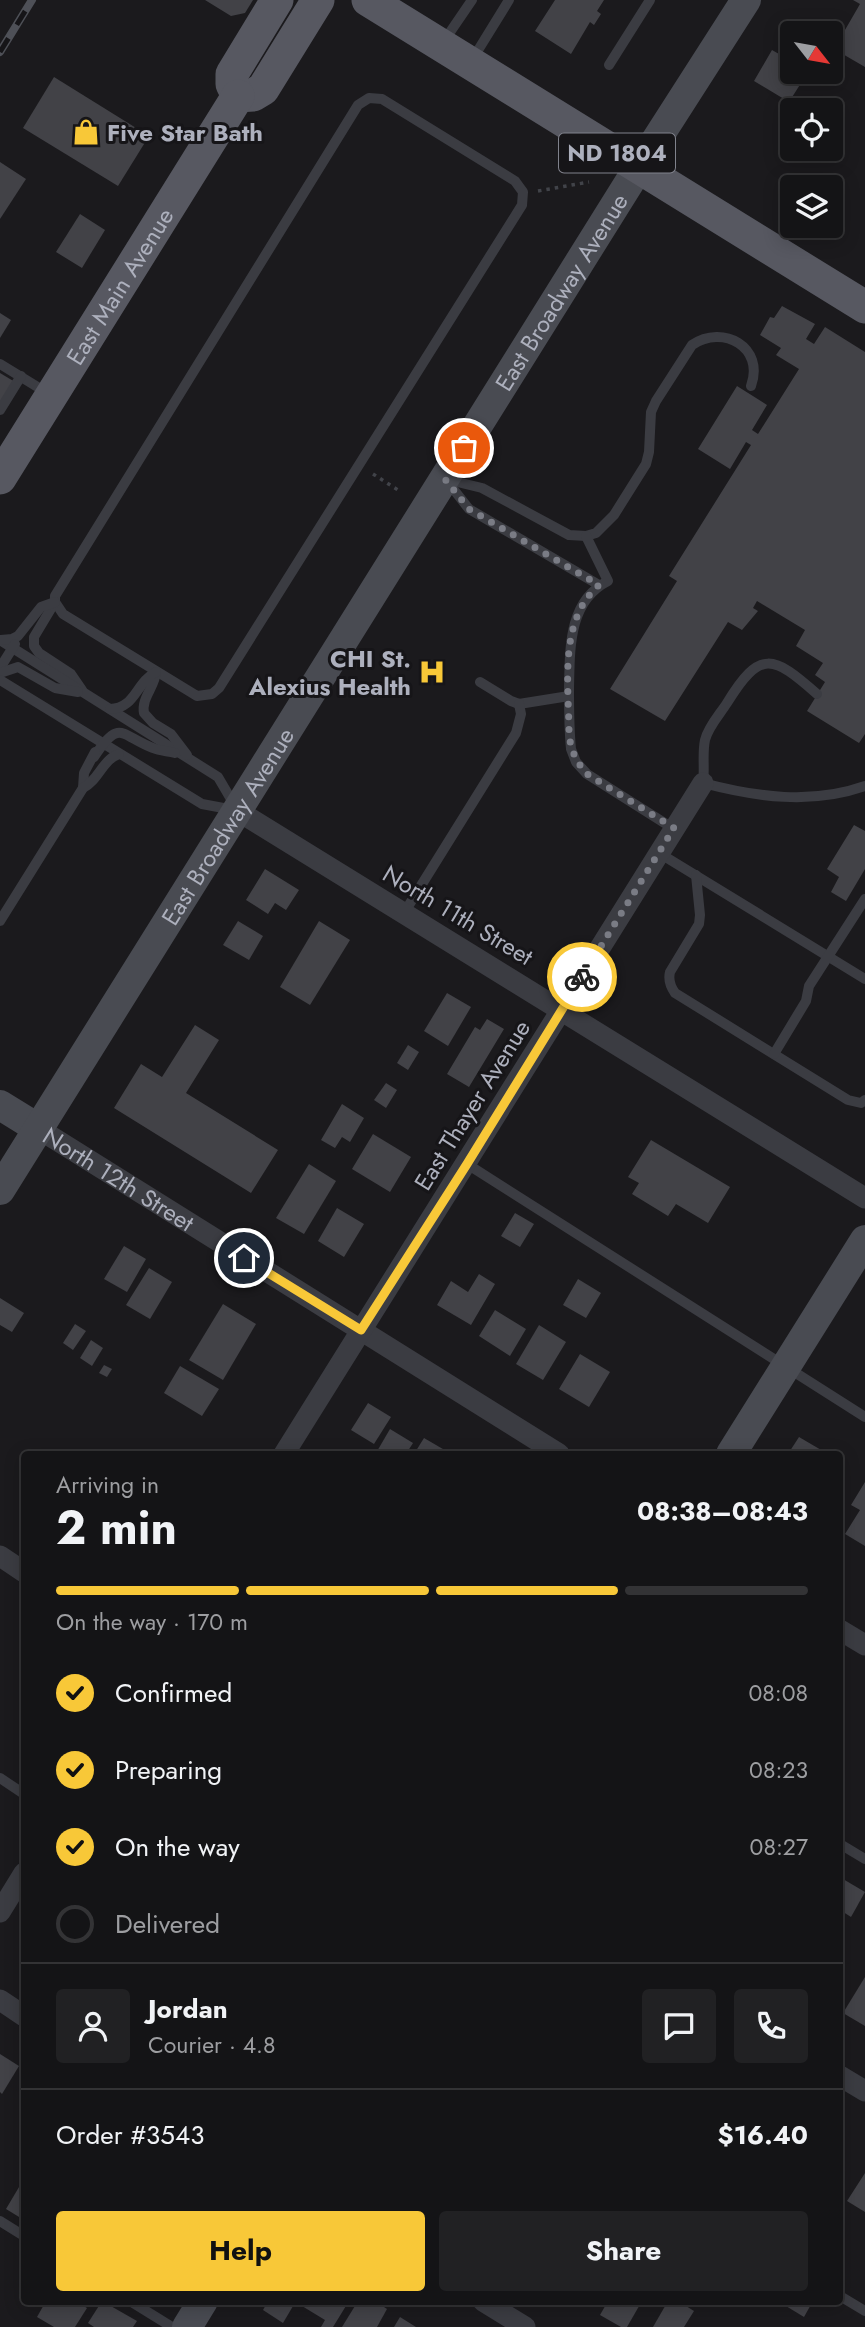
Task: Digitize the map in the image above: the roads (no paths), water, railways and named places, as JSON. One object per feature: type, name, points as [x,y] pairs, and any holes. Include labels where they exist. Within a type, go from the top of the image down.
[{"type":"main road","points":[[277,0],[232,74],[232,84],[238,96],[253,95],[263,89],[318,0]]},
{"type":"main road","name":"ND 1804","points":[[368,0],[865,307]]},
{"type":"main road","name":"East Main Avenue","points":[[0,478],[238,96]]},
{"type":"street","name":"East Broadway Avenue","points":[[0,1190],[746,0]]},
{"type":"street","name":"East Thayer Avenue","points":[[286,1451],[703,783]]},
{"type":"street","name":"North 11th Street","points":[[238,811],[865,1198]]},
{"type":"street","name":"North 12th Street","points":[[0,1105],[554,1451]]},
{"type":"street","points":[[734,1451],[865,1240]]},
{"type":"street","points":[[0,1556],[21,1570]]},
{"type":"street","points":[[843,1632],[865,1645]]},
{"type":"street","points":[[0,1912],[21,1878]]},
{"type":"street","points":[[0,2000],[21,2014]]},
{"type":"street","points":[[843,2078],[865,2091]]},
{"type":"street","points":[[187,2327],[201,2305]]},
{"type":"street","points":[[490,2305],[526,2327]]},
{"type":"lane","points":[[441,45],[472,0]]},
{"type":"lane","points":[[470,63],[509,0]]},
{"type":"lane","points":[[610,65],[650,0]]},
{"type":"lane","points":[[55,603],[63,614],[197,696],[205,696],[219,688],[522,205],[523,192],[515,181],[382,99],[369,98],[358,105],[58,590],[55,603],[34,637],[34,646],[39,653],[71,674],[84,693]]},
{"type":"lane","points":[[445,479],[482,488],[569,535],[586,537],[606,525],[646,464],[651,412],[692,345],[700,340],[719,336],[741,345],[754,363],[755,374],[751,386]]},
{"type":"lane","points":[[0,364],[51,396]]},
{"type":"lane","points":[[2,405],[21,376]]},
{"type":"lane","points":[[445,479],[469,509],[599,585]]},
{"type":"lane","points":[[586,537],[608,581],[590,593],[575,620],[570,641],[571,749],[576,762],[587,774],[674,828]]},
{"type":"lane","points":[[2,680],[13,648],[22,633],[41,607],[55,603]]},
{"type":"lane","points":[[0,640],[12,639],[22,633]]},
{"type":"lane","points":[[0,640],[218,777],[238,811]]},
{"type":"lane","points":[[817,694],[778,664],[768,663],[749,671],[706,735],[703,783],[739,792],[793,797],[836,795],[865,786]]},
{"type":"lane","points":[[2,680],[18,667],[55,688],[84,693]]},
{"type":"lane","points":[[156,672],[155,683],[144,702],[144,713],[153,723],[171,734],[191,760]]},
{"type":"lane","points":[[83,788],[84,774],[94,757],[142,682],[156,672]]},
{"type":"lane","points":[[2,680],[202,804],[238,811]]},
{"type":"lane","points":[[480,682],[519,704],[569,696]]},
{"type":"lane","points":[[110,709],[122,708],[131,701]]},
{"type":"lane","points":[[404,913],[516,733],[521,715],[519,704]]},
{"type":"lane","points":[[1,919],[83,788],[94,780],[116,752],[121,716]]},
{"type":"lane","points":[[103,744],[120,732],[151,747],[191,760]]},
{"type":"lane","points":[[92,737],[96,750],[94,757]]},
{"type":"lane","points":[[659,853],[865,979]]},
{"type":"lane","points":[[696,875],[701,915],[699,924],[670,972],[669,983],[675,993],[848,1100],[865,1100]]},
{"type":"lane","points":[[774,1054],[806,1001],[808,986],[865,899]]},
{"type":"lane","points":[[467,1164],[865,1417]]},
{"type":"lane","points":[[0,1778],[21,1792]]},
{"type":"lane","points":[[843,1846],[865,1859]]},
{"type":"lane","points":[[0,2221],[21,2234]]},
{"type":"lane","points":[[843,2298],[865,2311]]},
{"type":"lane","points":[[136,2305],[172,2327]]},
{"type":"railway","points":[[0,52],[32,0]]},
{"type":"place","name":"Five Star Bath","points":[[86,132]]},
{"type":"place","name":"CHI St. Alexius Health","points":[[432,672]]}]
